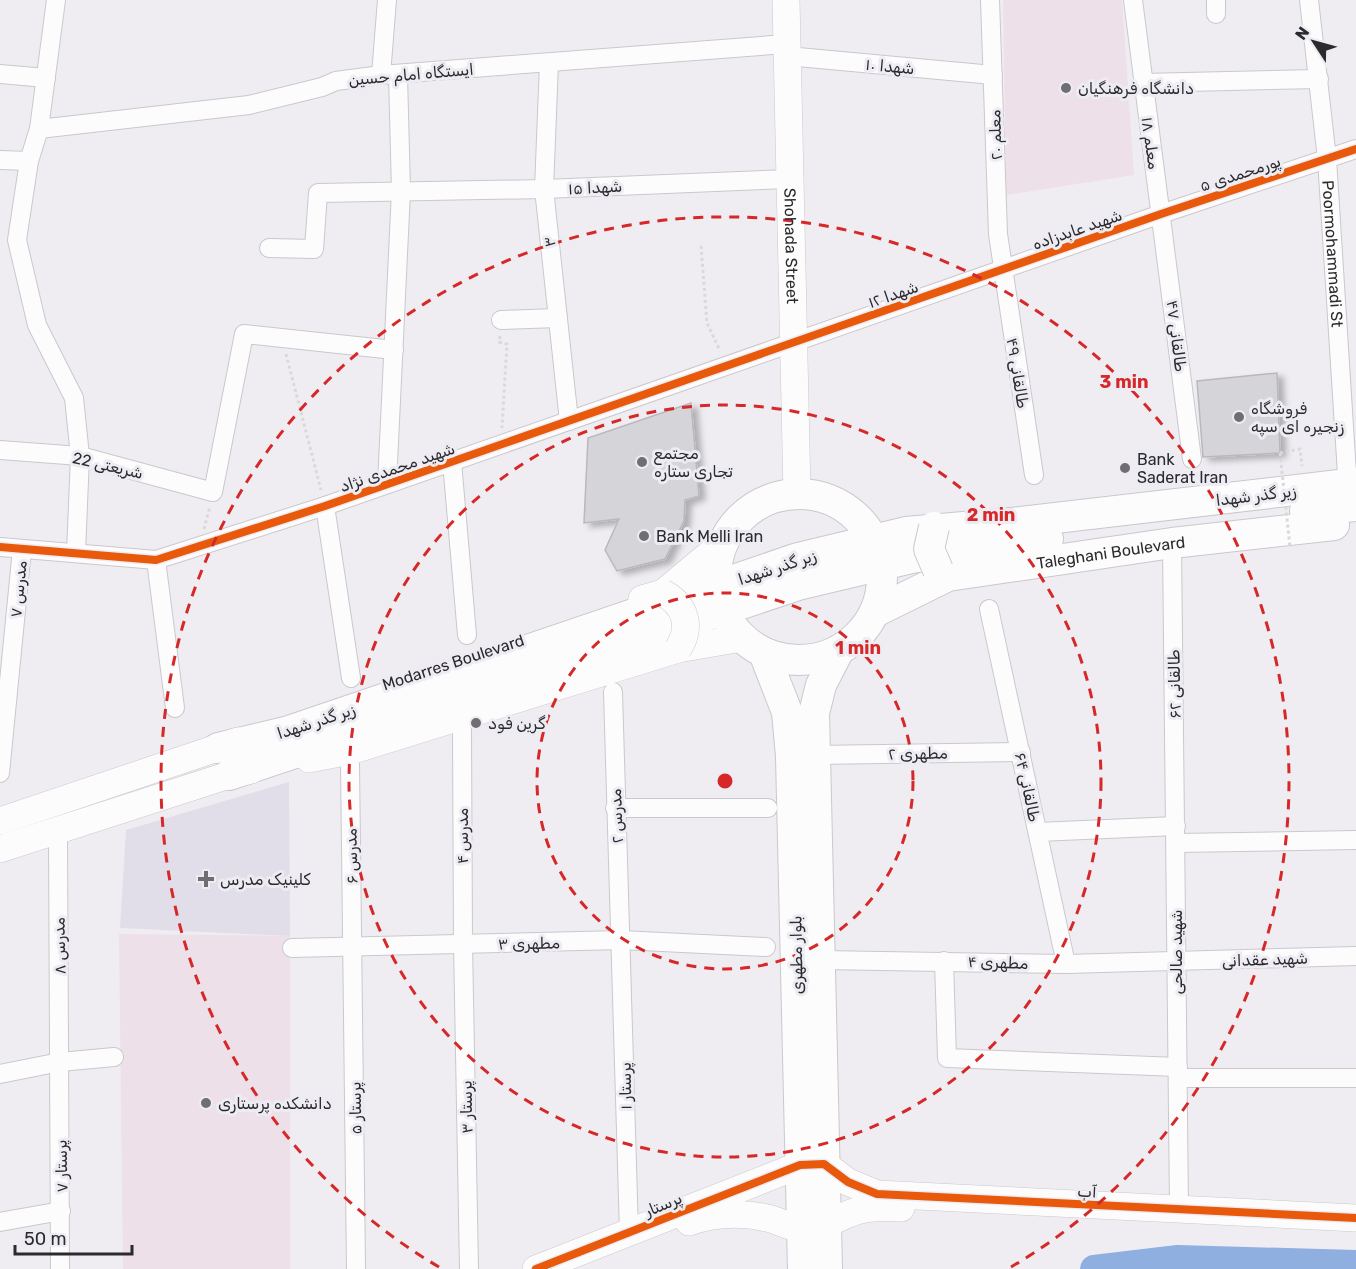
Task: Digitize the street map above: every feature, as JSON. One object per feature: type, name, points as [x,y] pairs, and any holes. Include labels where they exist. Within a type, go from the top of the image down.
[{"type":"main road","name":"Shohada Street","points":[[786,0],[797,493]]},
{"type":"main road","points":[[856,515],[937,523],[1025,503],[1194,484],[1353,476]]},
{"type":"main road","name":"زیر گذر شهدا","points":[[224,761],[289,731],[798,558],[906,532],[1032,521],[1353,476]]},
{"type":"main road","points":[[797,493],[819,495],[839,503],[856,515],[873,536],[882,561],[882,587],[875,612],[860,634],[840,650],[815,659],[789,660],[753,646],[726,618],[717,594],[716,567],[723,542],[736,523],[753,507],[774,497],[797,493]]},
{"type":"main road","name":"زیر گذر شهدا","points":[[224,761],[798,585],[912,558],[990,547],[1356,506]]},
{"type":"main road","points":[[937,523],[929,549],[943,573]]},
{"type":"main road","name":"Taleghani Boulevard","points":[[875,612],[943,573],[1172,543],[1356,523]]},
{"type":"main road","name":"Modarres Boulevard","points":[[0,849],[58,831],[224,761],[351,695],[663,592],[723,542]]},
{"type":"main road","points":[[663,592],[681,607],[686,617],[684,640],[678,650]]},
{"type":"main road","name":"Modarres Boulevard","points":[[0,821],[224,761],[350,751],[678,650],[753,646]]},
{"type":"main road","name":"بلوار مطهری","points":[[753,646],[787,712],[812,1165],[815,1265]]},
{"type":"main road","name":"بلوار مطهری","points":[[812,1165],[820,960],[814,713],[820,686],[840,650]]},
{"type":"main road","name":"آب","points":[[812,1165],[877,1194],[1356,1218]]},
{"type":"main road","name":"پرستار","points":[[536,1269],[812,1165]]},
{"type":"main road","name":"آب","points":[[815,1227],[846,1214],[876,1206],[1356,1231]]},
{"type":"main road","name":"پرستار","points":[[570,1269],[710,1214],[766,1217],[815,1227]]},
{"type":"street","points":[[56,0],[39,129],[30,161],[17,240],[37,325],[74,398],[81,456],[76,553]]},
{"type":"street","points":[[387,0],[390,75],[400,191],[387,484]]},
{"type":"street","name":"معلم ۲۰","points":[[990,0],[998,234],[1002,270]]},
{"type":"street","name":"معلم ۱۸","points":[[1133,0],[1142,83],[1161,214]]},
{"type":"street","name":"Poormohammadi St","points":[[1309,0],[1327,159],[1353,476]]},
{"type":"street","name":"ایستگاه امام حسین","points":[[39,129],[249,105],[322,87],[336,81],[390,75],[549,63],[787,50]]},
{"type":"street","name":"شهدا ۱۰","points":[[787,50],[993,75]]},
{"type":"street","name":"۳","points":[[549,63],[544,189],[569,421]]},
{"type":"street","points":[[0,74],[46,78]]},
{"type":"street","points":[[1142,83],[1319,79]]},
{"type":"street","name":"پورمحمدی ۵","points":[[1161,214],[1356,149]]},
{"type":"street","points":[[0,160],[30,161]]},
{"type":"street","name":"شهدا ۱۵","points":[[269,248],[314,249],[318,193],[544,189],[789,179]]},
{"type":"street","name":"شهید عابدزاده","points":[[1002,270],[1161,214]]},
{"type":"street","name":"طالقانی ۴۷","points":[[1161,214],[1192,459]]},
{"type":"street","name":"۱۲ شهدا","points":[[792,343],[1002,270]]},
{"type":"street","name":"طالقانی ۴۹","points":[[1002,270],[1034,475]]},
{"type":"street","points":[[501,320],[558,318]]},
{"type":"street","points":[[213,492],[244,334],[394,350]]},
{"type":"street","name":"شهید محمدی نژاد","points":[[0,547],[156,560],[325,506],[792,343]]},
{"type":"street","name":"شریعتی 22","points":[[0,450],[81,456],[213,492]]},
{"type":"street","points":[[452,462],[467,635]]},
{"type":"street","points":[[325,506],[351,678]]},
{"type":"street","name":"طالقانی ۶۲","points":[[1172,543],[1176,834]]},
{"type":"street","name":"مدرس ۷","points":[[0,773],[22,549]]},
{"type":"street","points":[[156,560],[175,708]]},
{"type":"street","name":"طالقانی ۶۴","points":[[989,609],[1066,964]]},
{"type":"street","name":"مدرس ۲","points":[[613,692],[621,940]]},
{"type":"street","name":"مدرس ۴","points":[[462,729],[463,944]]},
{"type":"street","name":"مطهری ۲","points":[[814,755],[1021,752]]},
{"type":"street","name":"مدرس ۶","points":[[350,764],[353,947]]},
{"type":"street","points":[[615,808],[768,808]]},
{"type":"street","name":"مدرس ۸","points":[[58,831],[60,1062]]},
{"type":"street","points":[[1038,832],[1356,840]]},
{"type":"street","name":"شهید صالحی","points":[[1176,834],[1174,962],[1179,1209]]},
{"type":"street","name":"مطهری ۳","points":[[292,948],[621,940],[766,947]]},
{"type":"street","name":"پرستار ۱","points":[[621,940],[629,1233]]},
{"type":"street","name":"پرستار ۳","points":[[463,944],[469,1269]]},
{"type":"street","name":"پرستار ۵","points":[[353,947],[356,1269]]},
{"type":"street","name":"شهید عقدانی","points":[[1174,962],[1356,956]]},
{"type":"street","name":"مطهری ۴","points":[[820,960],[1066,964],[1174,962]]},
{"type":"street","points":[[944,961],[947,1058],[1178,1073],[1356,1078]]},
{"type":"street","points":[[0,1074],[60,1062],[114,1057]]},
{"type":"street","name":"پرستار ۷","points":[[60,1062],[62,1211],[60,1269]]},
{"type":"street","points":[[0,1222],[62,1211]]},
{"type":"path","points":[[701,246],[707,323],[727,366]]},
{"type":"path","points":[[501,320],[499,342],[507,344],[501,445]]},
{"type":"path","points":[[282,338],[325,506]]},
{"type":"path","points":[[1290,547],[1280,453],[1300,449],[1303,477]]},
{"type":"path","points":[[201,545],[213,492]]},
{"type":"shaded area","name":"دانشگاه فرهنگیان","points":[[1003,0],[1122,0],[1134,175],[1006,195]]},
{"type":"shaded area","name":"کلینیک مدرس","points":[[289,782],[290,936],[120,928],[126,830]]},
{"type":"shaded area","name":"دانشکده پرستاری","points":[[119,934],[290,936],[290,1269],[123,1269]]},
{"type":"building","name":"فروشگاه زنجیره ای سپه","points":[[1277,373],[1280,453],[1203,457],[1197,381]]},
{"type":"building","name":"مجتمع تجاری ستاره","points":[[691,403],[699,496],[685,500],[684,521],[665,559],[617,571],[605,550],[619,519],[584,523],[588,438]]},
{"type":"waterway","points":[[1094,1269],[1178,1259],[1356,1264]]},
{"type":"cycle path","points":[[0,547],[156,560],[325,506],[1161,214],[1356,149]]},
{"type":"cycle path","points":[[536,1269],[800,1165],[824,1164],[848,1182],[877,1194],[1356,1218]]},
{"type":"place","name":"دانشگاه فرهنگیان","points":[[1066,88]]},
{"type":"place","name":"فروشگاه زنجیره ای سپه","points":[[1239,417]]},
{"type":"place","name":"مجتمع تجاری ستاره","points":[[642,462]]},
{"type":"place","name":"Bank Saderat Iran","points":[[1125,468]]},
{"type":"place","name":"Bank Melli Iran","points":[[644,536]]},
{"type":"place","name":"گرین فود","points":[[476,723]]},
{"type":"place","name":"کلینیک مدرس","points":[[206,879]]},
{"type":"place","name":"دانشکده پرستاری","points":[[206,1103]]}]
